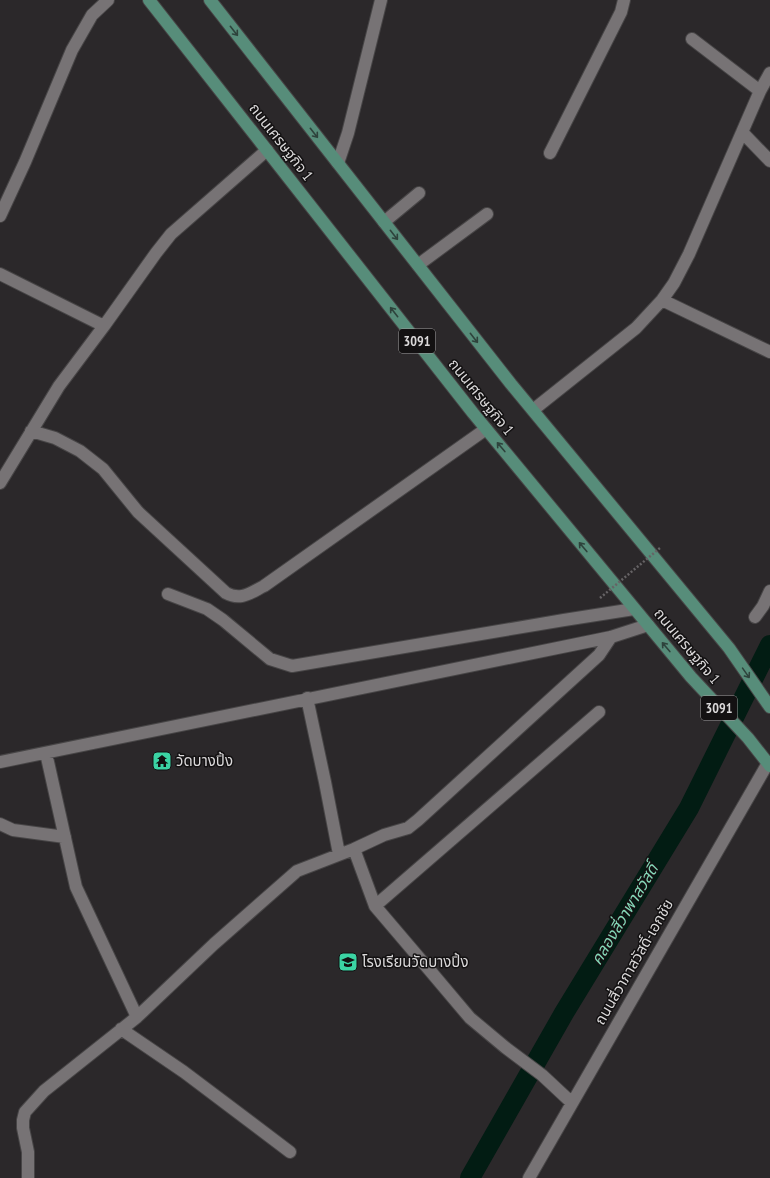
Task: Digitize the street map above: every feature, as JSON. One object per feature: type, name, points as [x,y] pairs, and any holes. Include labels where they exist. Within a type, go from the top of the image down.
[{"type":"main road","name":"ถนนเศรษฐกิจ 1","points":[[149,0],[486,428],[691,677],[748,738],[769,764]]},
{"type":"main road","name":"ถนนเศรษฐกิจ 1","points":[[210,0],[532,410],[729,648],[768,702]]},
{"type":"street","points":[[0,216],[26,162],[72,50],[92,15],[108,0]]},
{"type":"street","points":[[338,163],[348,133],[380,4],[369,0]]},
{"type":"street","points":[[550,154],[621,12],[624,0]]},
{"type":"street","points":[[692,39],[760,91]]},
{"type":"street","points":[[532,410],[636,328],[662,300],[674,283],[689,254],[760,91],[770,73]]},
{"type":"street","points":[[742,132],[770,161]]},
{"type":"street","points":[[0,483],[58,386],[171,234],[267,150]]},
{"type":"street","points":[[384,222],[420,193]]},
{"type":"street","points":[[418,265],[486,214]]},
{"type":"street","points":[[0,274],[104,326]]},
{"type":"street","points":[[662,300],[770,352]]},
{"type":"street","points":[[31,431],[55,438],[80,451],[103,469],[138,512],[226,593],[234,597],[246,595],[264,586],[486,428]]},
{"type":"street","points":[[755,617],[763,606],[770,591]]},
{"type":"street","points":[[168,594],[207,609],[223,620],[270,659],[292,666],[634,609]]},
{"type":"street","points":[[0,762],[611,637],[648,625]]},
{"type":"street","points":[[28,1178],[28,1152],[23,1128],[25,1112],[44,1091],[137,1017],[214,944],[297,870],[408,828],[418,820],[599,655],[611,637]]},
{"type":"street","points":[[307,698],[339,854]]},
{"type":"street","points":[[375,906],[599,712]]},
{"type":"street","points":[[46,752],[76,887],[137,1017]]},
{"type":"street","name":"ถนนสี่วาภาสวัสดิ์-เอกชัย","points":[[529,1178],[769,764]]},
{"type":"street","points":[[0,824],[13,830],[65,837]]},
{"type":"street","points":[[354,849],[375,906],[470,1018],[542,1075],[572,1103]]},
{"type":"street","points":[[121,1029],[184,1072],[290,1152]]},
{"type":"path","points":[[600,598],[660,548]]},
{"type":"waterway","name":"คลองสี่วาพาสวัสดิ์","points":[[470,1178],[564,1013],[689,808],[770,645]]},
{"type":"place","name":"วัดบางปิ้ง","points":[[162,761]]},
{"type":"place","name":"โรงเรียนวัดบางปิ้ง","points":[[348,962]]}]
